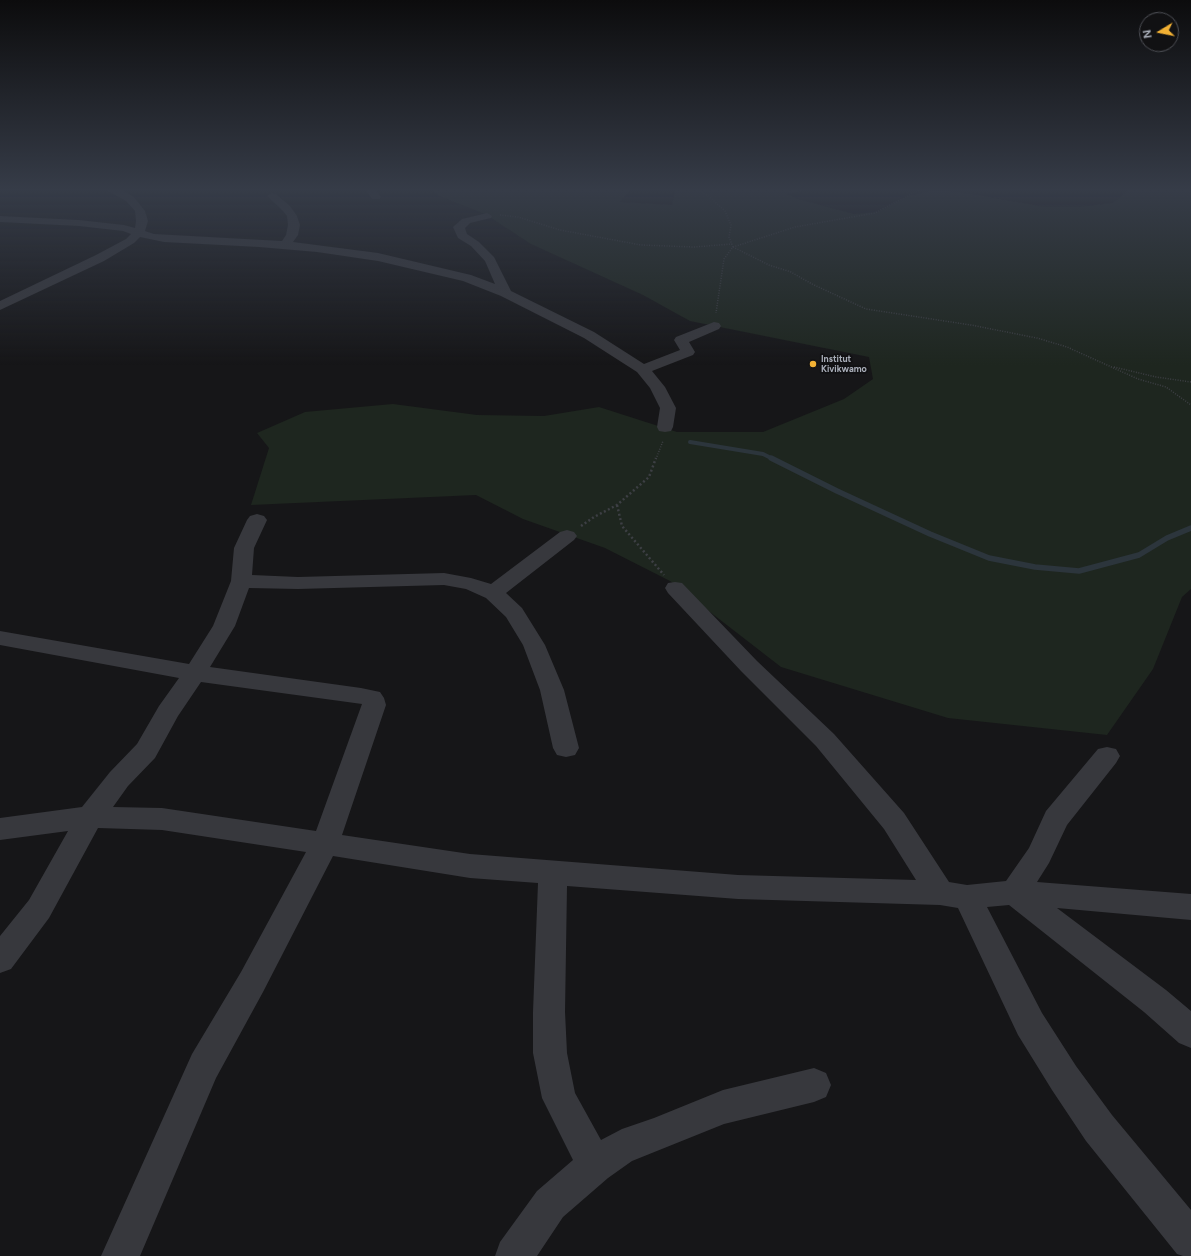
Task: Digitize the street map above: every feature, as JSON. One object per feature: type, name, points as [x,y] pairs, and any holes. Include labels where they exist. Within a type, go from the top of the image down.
[{"type":"street","points":[[0,306],[117,249]]},
{"type":"street","points":[[321,249],[378,257],[468,278],[506,293],[589,335],[642,369],[657,387],[668,408],[665,427]]},
{"type":"street","points":[[479,249],[490,260],[506,293]]},
{"type":"street","points":[[642,369],[670,360],[688,352],[681,340],[714,326]]},
{"type":"street","points":[[0,959],[38,909],[90,817],[119,779],[146,751],[168,712],[195,673],[224,626],[241,581],[244,548],[257,520]]},
{"type":"street","points":[[493,593],[566,536]]},
{"type":"street","points":[[241,581],[298,583],[444,579],[471,584],[493,593],[514,613],[534,644],[552,690],[566,748]]},
{"type":"street","points":[[675,588],[750,666],[825,740],[894,821],[953,895],[1064,1078],[1099,1128],[1191,1240]]},
{"type":"street","points":[[0,638],[195,673],[372,698],[374,705],[325,844],[252,982],[204,1066],[120,1256]]},
{"type":"street","points":[[1014,892],[1039,855],[1056,819],[1108,756]]},
{"type":"street","points":[[0,829],[90,817],[162,819],[470,866],[738,887],[953,895],[1014,892],[1191,907]]},
{"type":"street","points":[[553,873],[548,1012],[550,1052],[559,1098],[595,1165]]},
{"type":"street","points":[[1014,892],[1155,1001],[1191,1032]]},
{"type":"street","points":[[514,1256],[550,1204],[595,1165],[622,1147],[654,1136],[723,1107],[814,1085]]},
{"type":"path","points":[[714,326],[724,258],[732,249]]},
{"type":"path","points":[[736,249],[769,265],[791,272],[812,284],[878,312],[899,313],[931,320],[971,325],[1037,338],[1067,347],[1138,379],[1166,387],[1191,405]]},
{"type":"path","points":[[1108,366],[1156,377],[1191,382]]},
{"type":"path","points":[[566,536],[594,516],[617,505],[649,477],[662,445],[665,427]]},
{"type":"path","points":[[617,505],[622,526],[675,588]]},
{"type":"shaded area","points":[[541,249],[1191,249],[1191,589],[1182,597],[1153,669],[1107,735],[948,718],[781,667],[670,581],[605,548],[523,519],[476,495],[251,505],[269,448],[257,433],[305,412],[393,404],[477,415],[544,416],[599,407],[677,432],[763,432],[844,399],[873,379],[869,357],[690,321],[643,295]]},
{"type":"waterway","points":[[690,442],[763,454],[837,491],[930,534],[989,558],[1035,567],[1079,571],[1139,555],[1167,538],[1191,528]]},
{"type":"place","name":"Institut Kivikwamo","points":[[813,364]]}]
